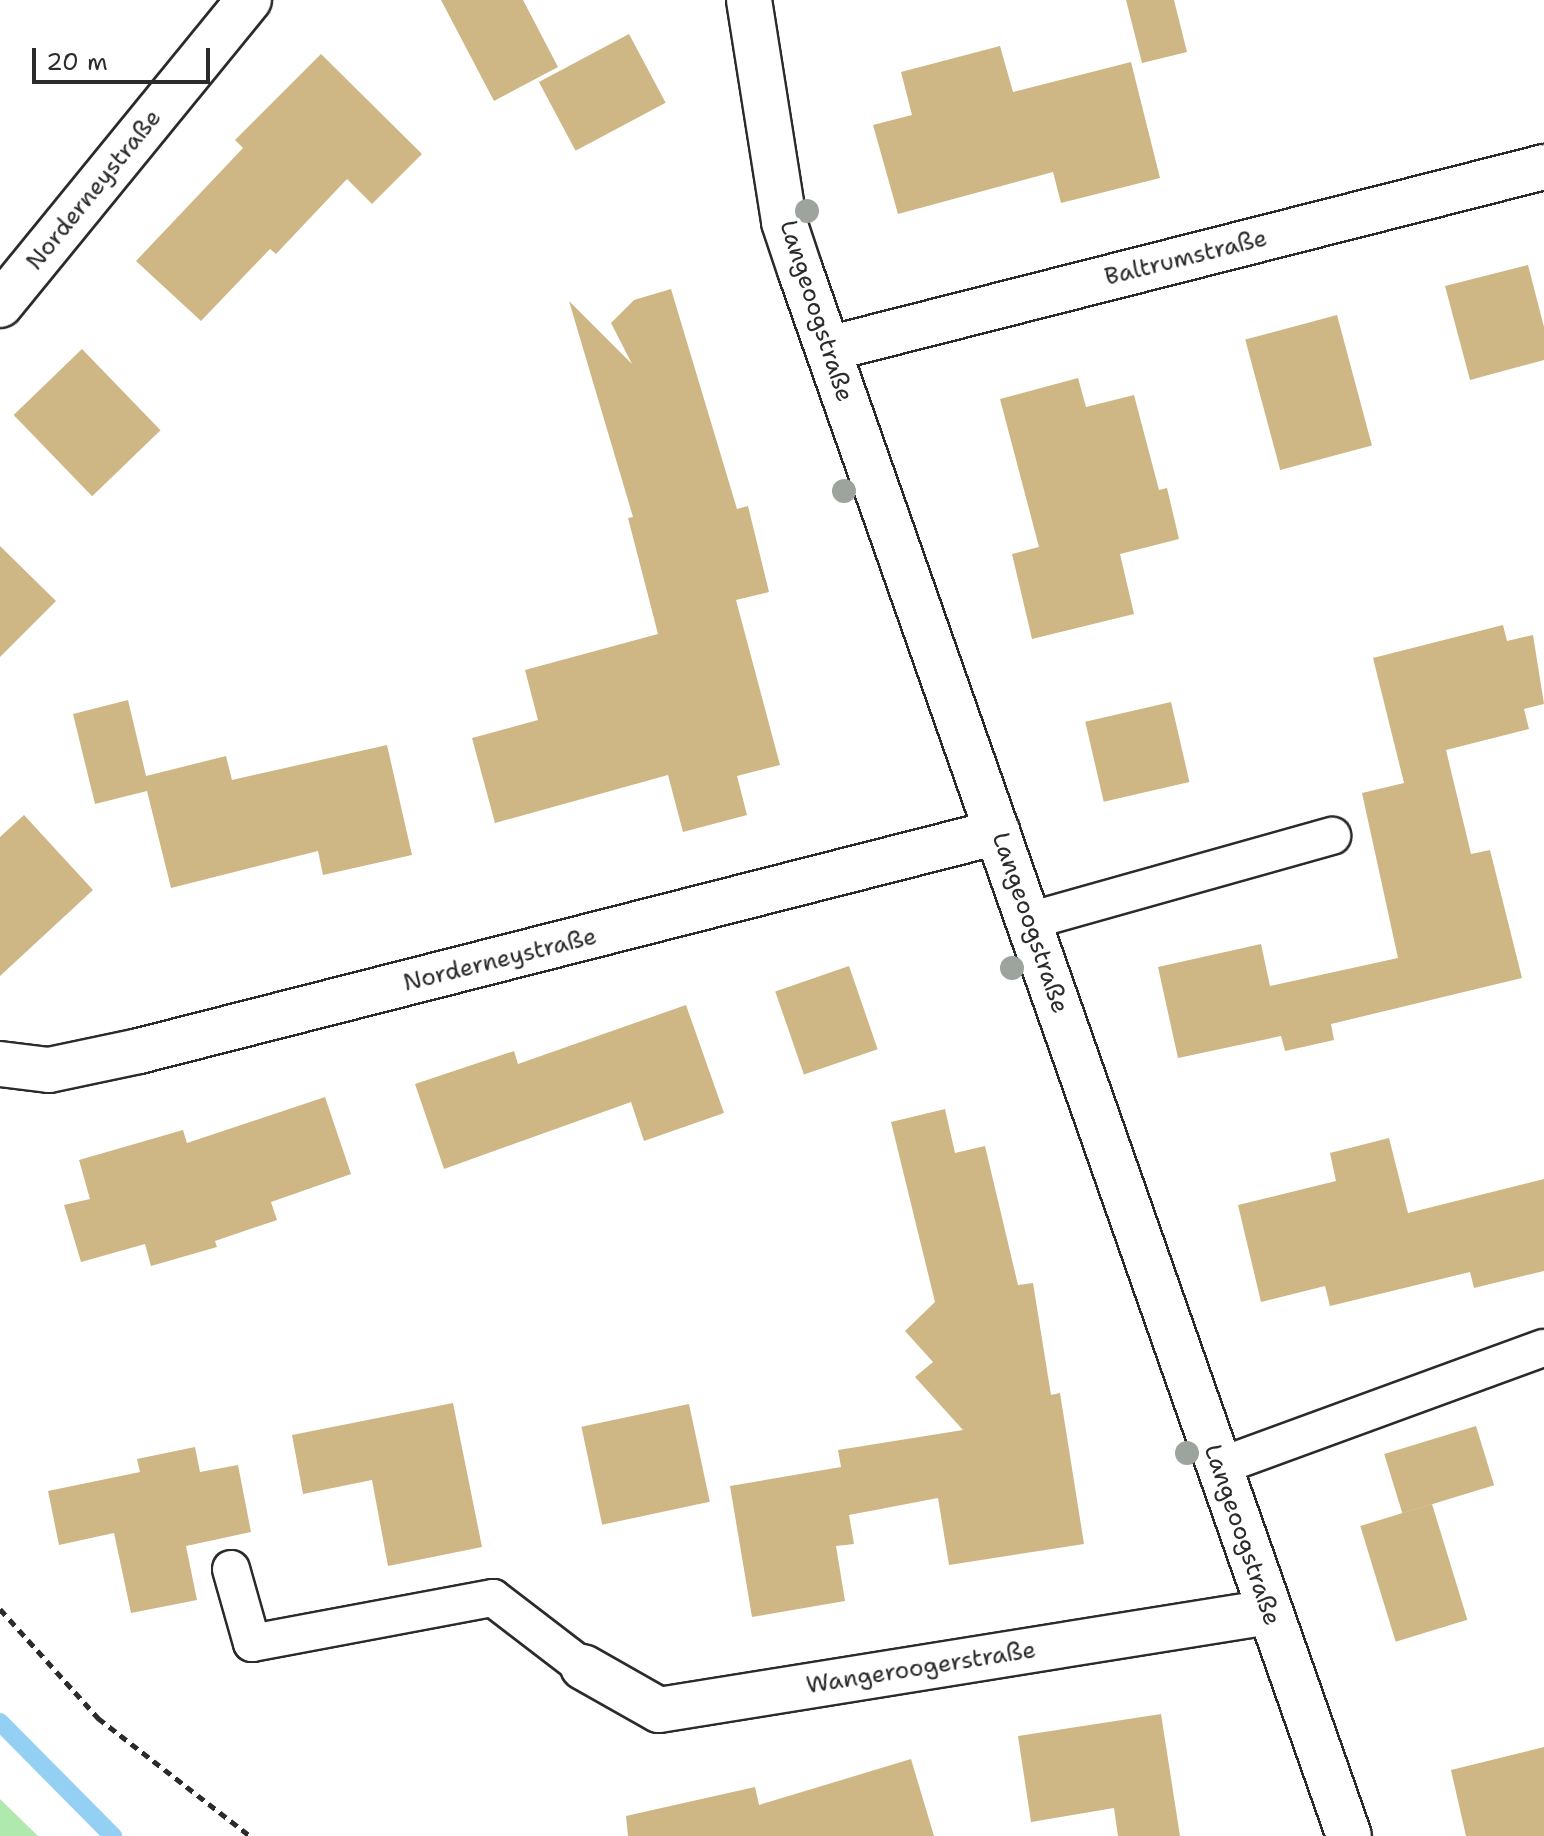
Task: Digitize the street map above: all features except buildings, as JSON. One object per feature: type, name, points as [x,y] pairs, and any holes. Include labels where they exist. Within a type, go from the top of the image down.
[{"type":"street","name":"Norderneystraße","points":[[0,305],[249,0]]},
{"type":"street","name":"Langeoogstraße","points":[[749,0],[784,222],[1349,1836]]},
{"type":"street","name":"Baltrumstraße","points":[[828,349],[1544,167]]},
{"type":"street","name":"Norderneystraße","points":[[0,1064],[49,1070],[139,1051],[998,832]]},
{"type":"street","name":"Wangeroogerstraße","points":[[583,1667],[659,1710],[1269,1612]]},
{"type":"lane","points":[[1029,921],[1332,836]]},
{"type":"lane","points":[[1218,1467],[1543,1348]]},
{"type":"lane","points":[[231,1569],[252,1643],[493,1598],[583,1667]]},
{"type":"path","points":[[0,1609],[98,1718],[250,1836]]},
{"type":"green space","points":[[0,1799],[38,1836],[0,1836]]},
{"type":"waterway","points":[[0,1722],[113,1836]]}]
